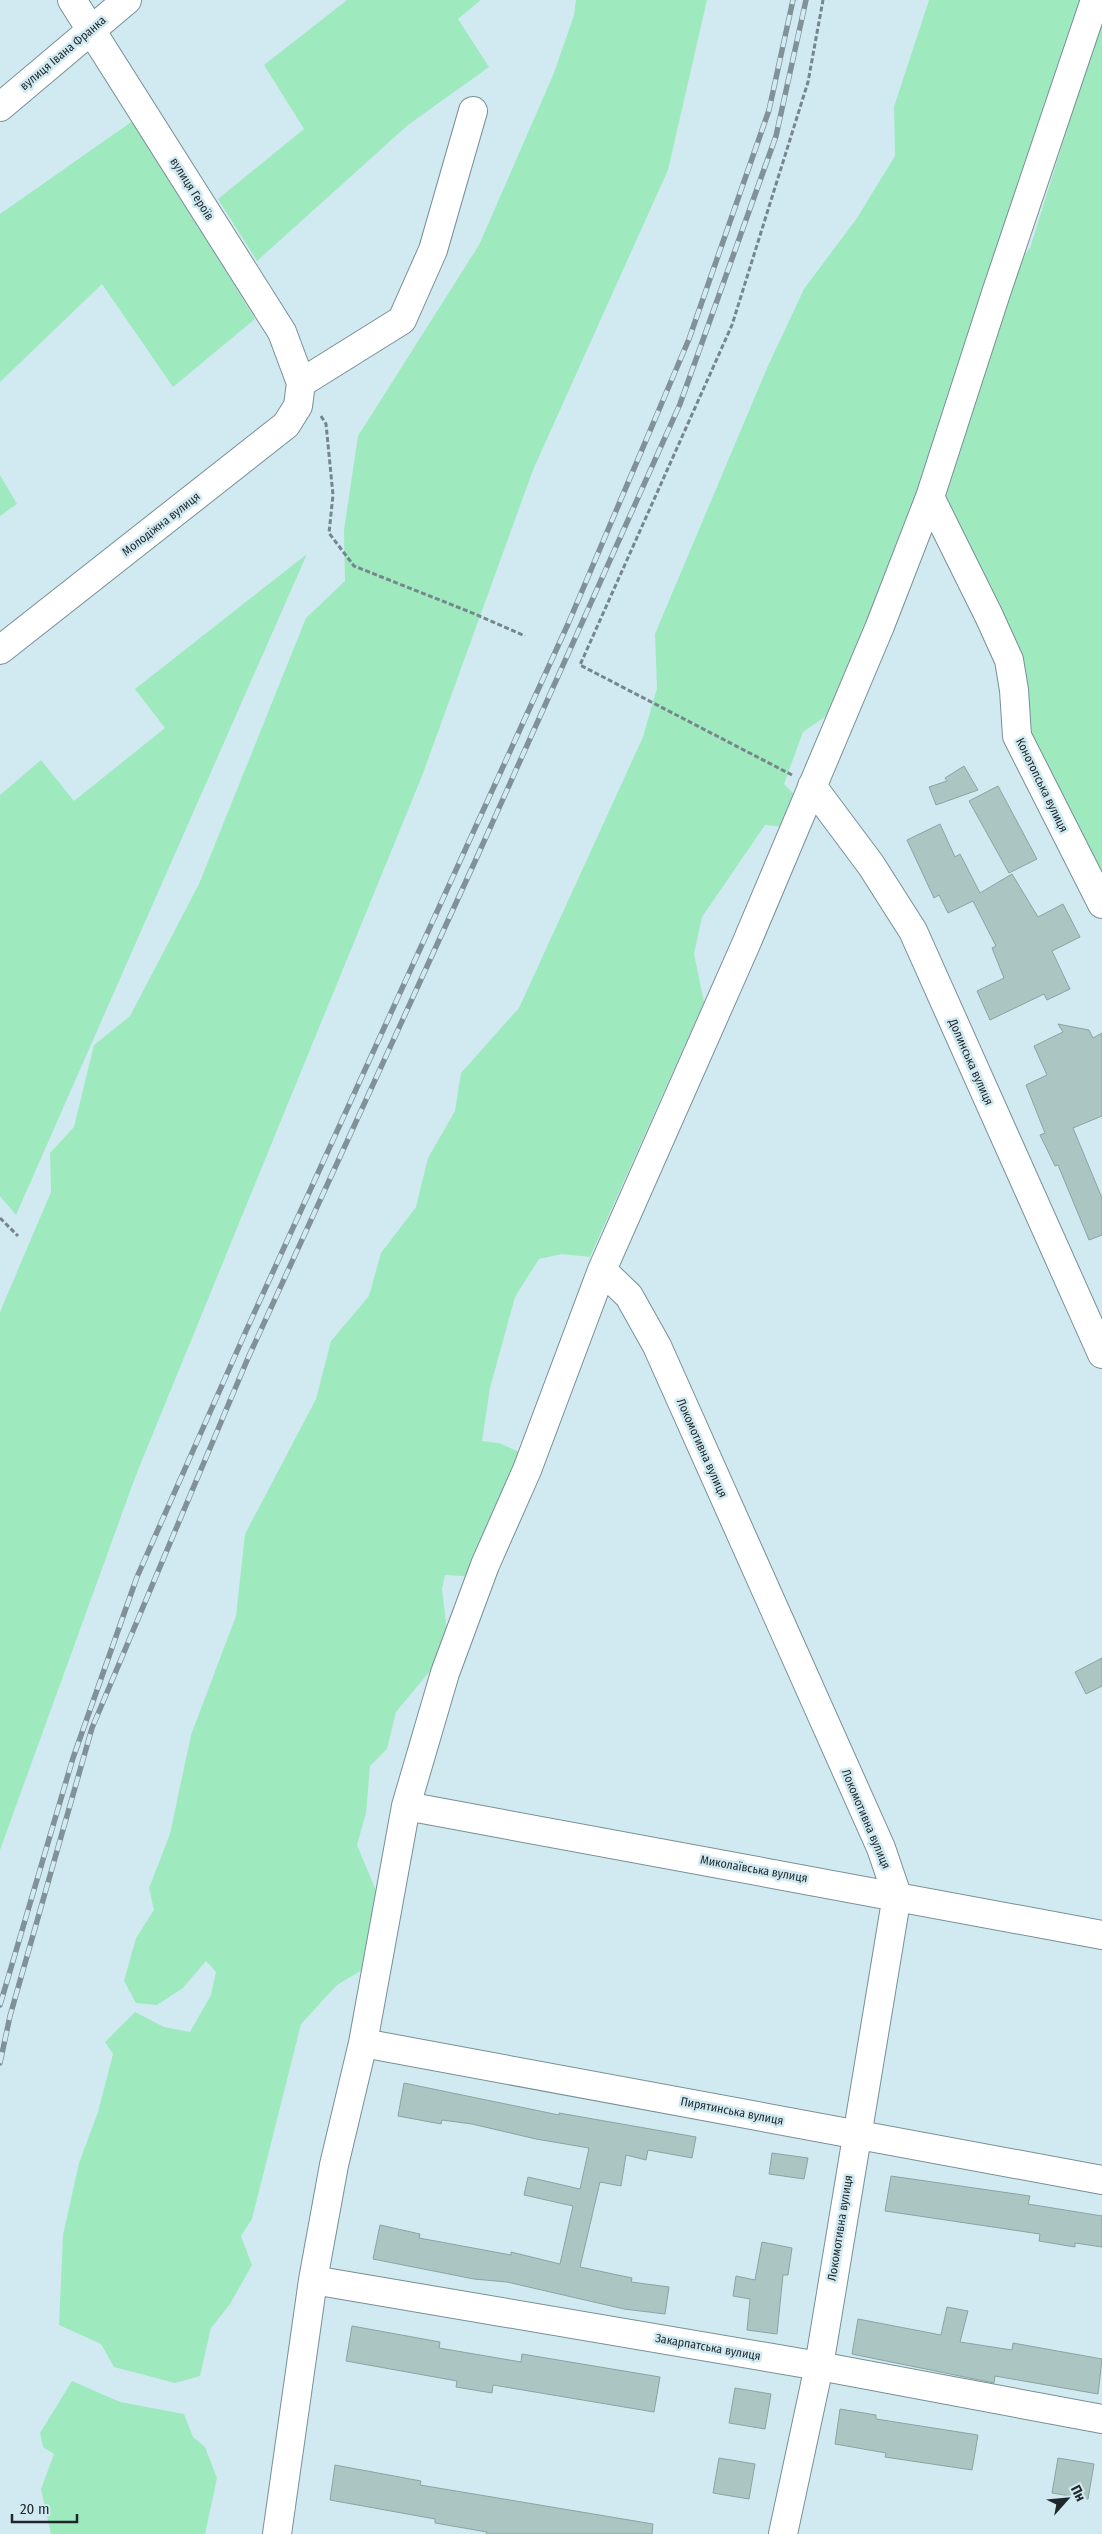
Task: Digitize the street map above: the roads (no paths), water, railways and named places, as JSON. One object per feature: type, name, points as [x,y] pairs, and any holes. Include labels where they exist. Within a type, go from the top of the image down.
[{"type":"street","name":"вулиця Героїв","points":[[72,0],[282,332],[301,383]]},
{"type":"street","name":"вулиця Івана Франка","points":[[0,107],[126,0]]},
{"type":"street","points":[[277,2534],[313,2280],[334,2165],[363,2043],[406,1806],[445,1673],[485,1565],[527,1470],[602,1270],[746,944],[880,626],[930,497],[996,293],[1095,0]]},
{"type":"street","points":[[301,383],[402,320],[433,250],[473,110]]},
{"type":"street","name":"Молодіжна вулиця","points":[[0,650],[286,425],[298,406],[301,383]]},
{"type":"street","name":"Конотопська вулиця","points":[[930,497],[1009,660],[1014,690],[1017,736],[1102,904]]},
{"type":"street","name":"Долинська вулиця","points":[[812,786],[871,865],[913,931],[1102,1354]]},
{"type":"street","name":"Локомотивна вулиця","points":[[602,1270],[628,1296],[657,1346],[881,1848],[897,1895],[855,2134],[818,2366],[783,2534]]},
{"type":"street","name":"Миколаївська вулиця","points":[[406,1806],[897,1895],[1102,1935]]},
{"type":"street","name":"Пирятинська вулиця","points":[[363,2043],[1102,2180]]},
{"type":"street","name":"Закарпатська вулиця","points":[[313,2280],[818,2366],[1102,2419]]},
{"type":"railway","points":[[0,2005],[73,1758],[137,1577],[246,1331],[568,624],[689,339],[769,110],[793,0]]},
{"type":"railway","points":[[0,2063],[10,2016],[92,1728],[248,1358],[477,857],[680,404],[776,136],[806,0]]}]
